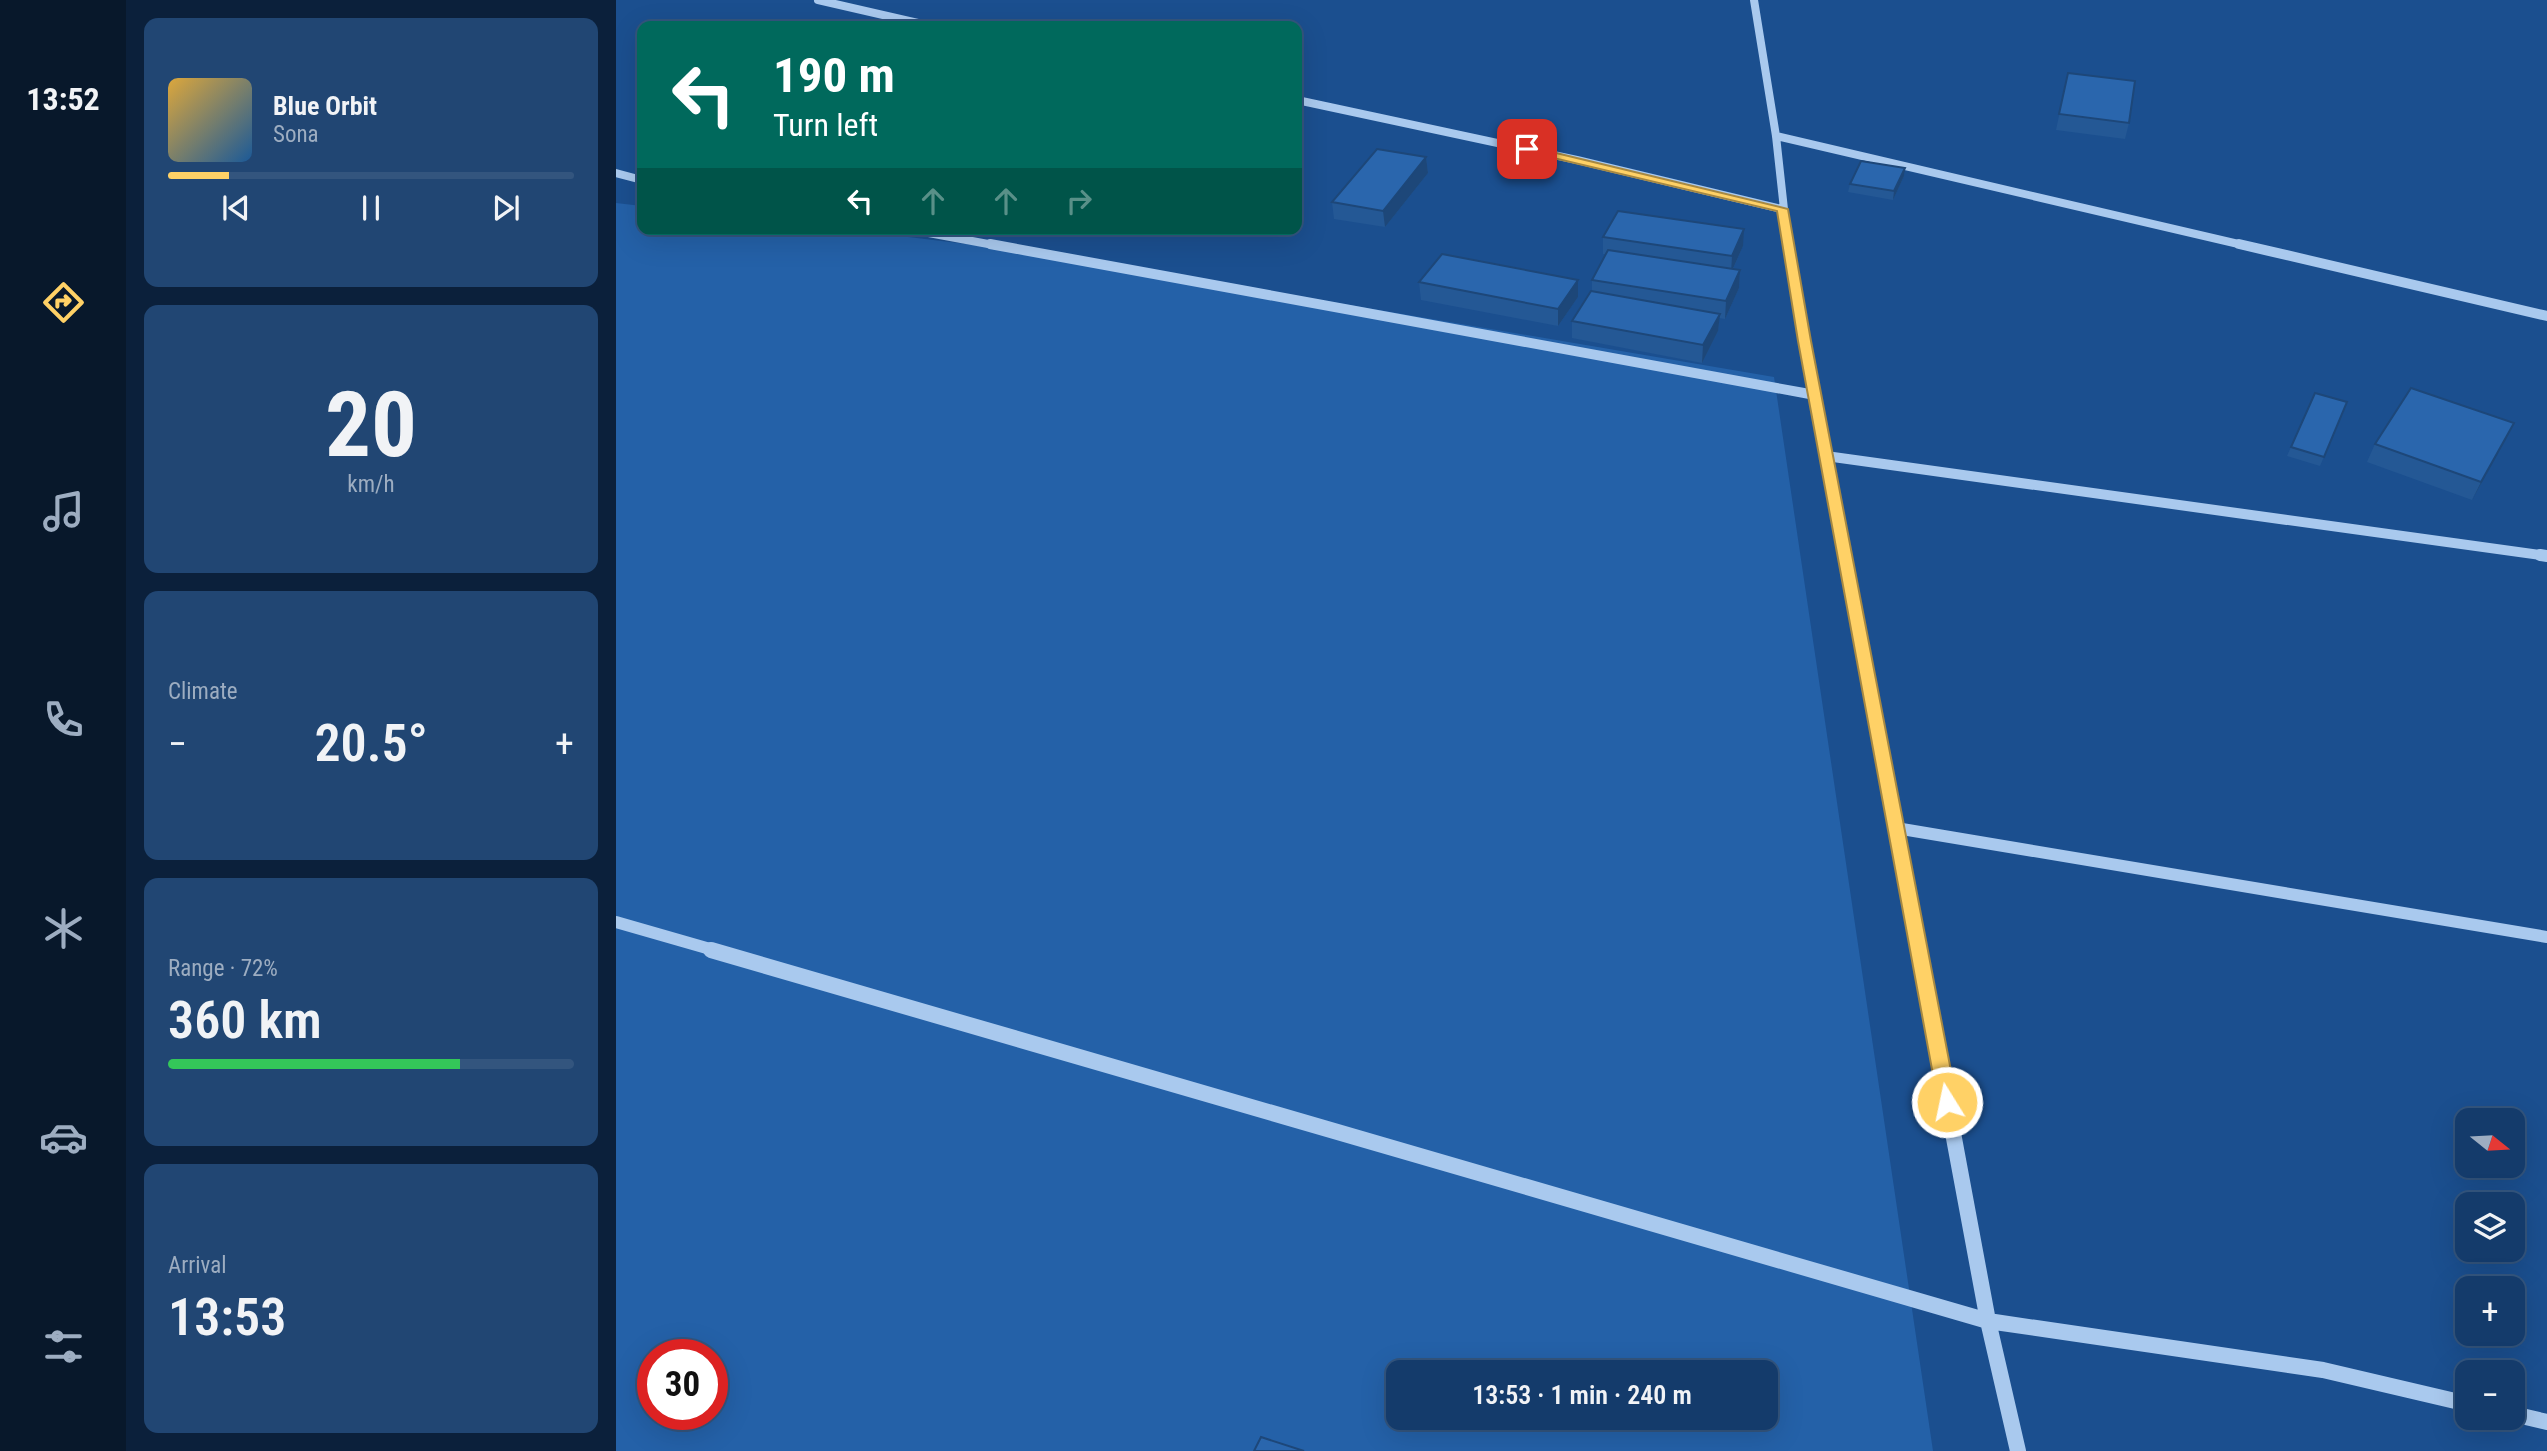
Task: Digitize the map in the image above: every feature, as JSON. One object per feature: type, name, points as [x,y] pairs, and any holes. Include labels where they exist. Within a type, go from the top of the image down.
[{"type":"street","points":[[818,0],[909,21]]},
{"type":"street","points":[[1755,0],[1776,136],[1782,209],[1826,456],[1988,1321],[2018,1451]]},
{"type":"street","points":[[1302,101],[1552,154],[1782,209]]},
{"type":"street","points":[[1776,136],[2547,316]]},
{"type":"street","points":[[616,173],[637,179]]},
{"type":"street","points":[[939,235],[1815,395]]},
{"type":"street","points":[[1826,456],[2547,556]]},
{"type":"street","points":[[1896,828],[2547,937]]},
{"type":"street","points":[[616,922],[1988,1321],[2323,1370],[2455,1401]]},
{"type":"street","points":[[2525,1417],[2547,1422]]},
{"type":"shaded area","points":[[616,203],[637,205],[637,235],[892,235],[1049,254],[1774,377],[1933,1451],[616,1451]]},
{"type":"building","points":[[2068,73],[2135,81],[2129,123],[2059,114]]},
{"type":"building","points":[[1377,149],[1426,157],[1383,211],[1332,202]]},
{"type":"building","points":[[1861,161],[1905,168],[1894,191],[1850,184]]},
{"type":"building","points":[[1618,211],[1744,229],[1732,256],[1603,237]]},
{"type":"building","points":[[1608,250],[1740,270],[1726,301],[1592,280]]},
{"type":"building","points":[[1442,254],[1578,280],[1558,309],[1419,282]]},
{"type":"building","points":[[1591,291],[1720,314],[1703,345],[1572,321]]},
{"type":"building","points":[[2411,388],[2514,423],[2481,482],[2375,444]]},
{"type":"building","points":[[2315,393],[2347,402],[2324,457],[2291,447]]},
{"type":"building","points":[[1261,1437],[1304,1451],[1254,1451]]},
{"type":"route","points":[[1527,149],[1782,209],[1804,341],[1947,1102]]}]
